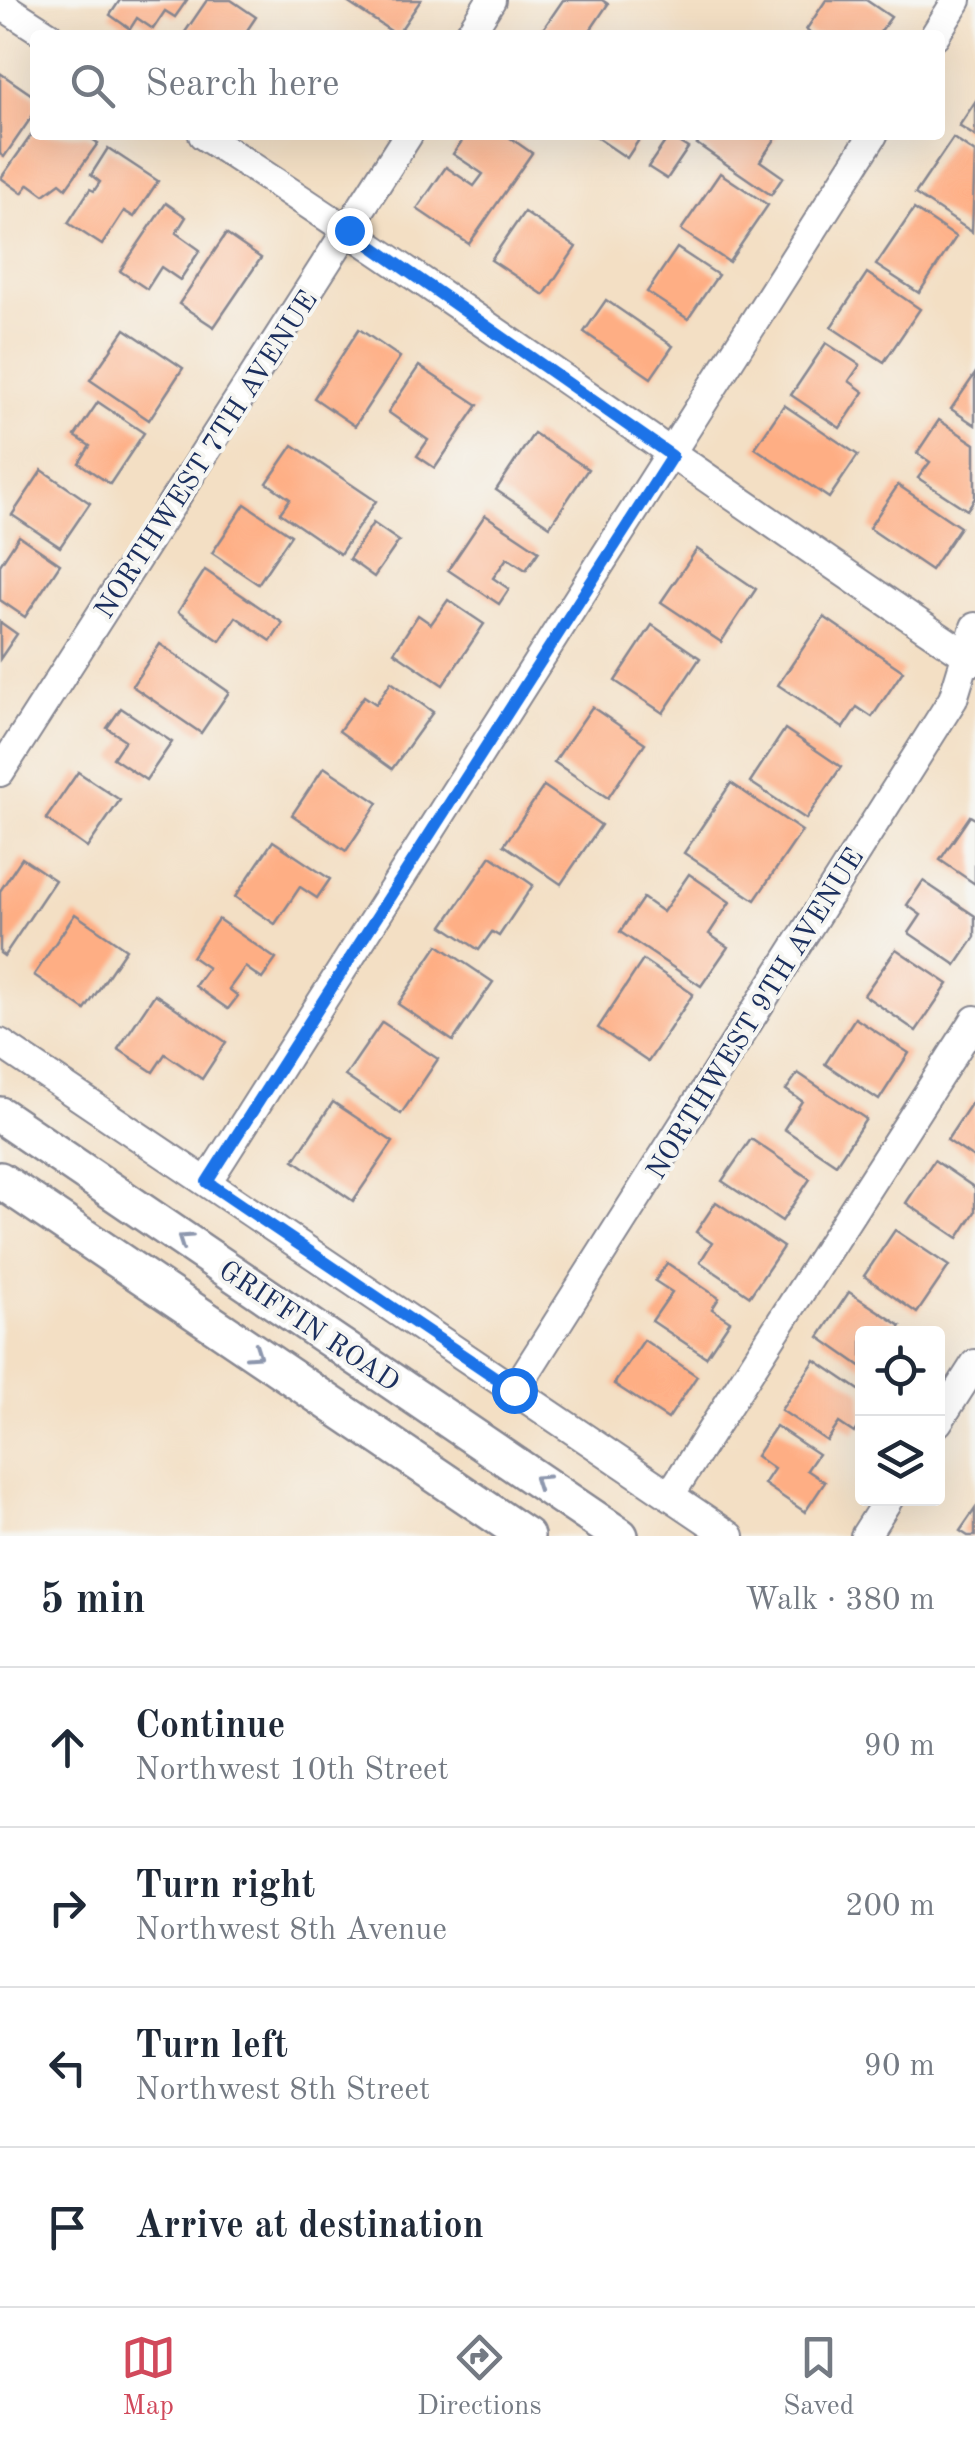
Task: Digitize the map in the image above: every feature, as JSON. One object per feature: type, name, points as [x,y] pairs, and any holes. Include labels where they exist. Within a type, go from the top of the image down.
[{"type":"main road","name":"GRIFFIN ROAD","points":[[0,1114],[620,1536]]},
{"type":"main road","name":"GRIFFIN ROAD","points":[[0,1180],[526,1536]]},
{"type":"street","points":[[472,30],[491,0]]},
{"type":"street","points":[[938,30],[959,0],[975,9]]},
{"type":"street","points":[[0,4],[40,30]]},
{"type":"street","points":[[211,140],[349,230],[672,456],[971,658]]},
{"type":"street","name":"NORTHWEST 7TH AVENUE","points":[[0,772],[405,140]]},
{"type":"street","points":[[207,1182],[672,456],[869,140]]},
{"type":"street","name":"NORTHWEST 9TH AVENUE","points":[[514,1390],[953,699],[971,658],[975,628]]},
{"type":"street","points":[[670,1495],[975,1020]]},
{"type":"street","points":[[0,1043],[730,1536]]},
{"type":"street","points":[[942,1416],[975,1364]]},
{"type":"street","points":[[864,1536],[883,1506]]},
{"type":"building","points":[[120,0],[187,0],[175,17],[165,11],[153,29],[137,18],[130,29],[110,15]]},
{"type":"building","points":[[207,0],[231,0],[256,17],[247,30],[186,30]]},
{"type":"building","points":[[344,0],[421,0],[400,30],[389,30]]},
{"type":"building","points":[[563,0],[602,0],[608,4],[590,30],[542,30]]},
{"type":"building","points":[[826,0],[866,0],[891,17],[882,30],[806,30]]},
{"type":"building","points":[[0,73],[30,94],[30,119],[4,157],[0,154]]},
{"type":"building","points":[[975,102],[975,136],[959,126]]},
{"type":"building","points":[[30,137],[98,143],[66,188],[60,183],[44,195],[29,184],[22,193],[1,178]]},
{"type":"building","points":[[953,138],[975,153],[972,232],[915,194]]},
{"type":"building","points":[[463,140],[513,140],[532,153],[469,244],[417,209],[446,167],[474,186],[483,174],[453,154]]},
{"type":"building","points":[[600,140],[639,140],[627,158]]},
{"type":"building","points":[[666,140],[675,140],[688,148],[667,179],[648,167]]},
{"type":"building","points":[[700,140],[775,140],[760,161],[783,177],[771,195],[697,144]]},
{"type":"building","points":[[108,148],[158,181],[134,217],[124,211],[102,245],[68,223],[90,189],[94,191],[100,182],[91,175]]},
{"type":"building","points":[[720,173],[768,205],[729,262],[681,230]]},
{"type":"building","points":[[166,203],[186,217],[176,233],[200,250],[180,280],[161,267],[147,289],[120,271]]},
{"type":"building","points":[[914,209],[956,237],[919,293],[876,265]]},
{"type":"building","points":[[524,212],[576,247],[544,295],[491,260]]},
{"type":"building","points":[[226,234],[261,258],[214,327],[179,304]]},
{"type":"building","points":[[677,248],[718,275],[688,319],[647,292]]},
{"type":"building","points":[[867,273],[920,309],[884,362],[831,327]]},
{"type":"building","points":[[606,300],[673,346],[651,378],[584,332]]},
{"type":"building","points":[[125,329],[183,368],[149,420],[90,380]]},
{"type":"building","points":[[359,329],[400,357],[355,426],[314,398]]},
{"type":"building","points":[[826,343],[860,365],[849,381],[864,392],[840,428],[791,395]]},
{"type":"building","points":[[419,366],[478,405],[435,468],[417,456],[428,440],[388,412]]},
{"type":"building","points":[[975,374],[975,425],[951,409]]},
{"type":"building","points":[[98,402],[144,433],[110,484],[79,463],[90,446],[75,436]]},
{"type":"building","points":[[784,405],[858,455],[829,498],[755,448]]},
{"type":"building","points":[[939,420],[975,444],[975,498],[967,510],[918,478],[930,462],[917,453]]},
{"type":"building","points":[[534,433],[588,469],[550,526],[496,490]]},
{"type":"building","points":[[293,445],[376,501],[340,554],[280,513],[290,499],[267,483]]},
{"type":"building","points":[[42,470],[90,503],[60,547],[12,515]]},
{"type":"building","points":[[898,485],[960,527],[931,570],[869,528]]},
{"type":"building","points":[[245,504],[291,535],[258,584],[212,553]]},
{"type":"building","points":[[485,515],[539,551],[526,570],[507,558],[493,578],[509,589],[499,604],[448,570]]},
{"type":"building","points":[[373,523],[399,541],[374,577],[349,559]]},
{"type":"building","points":[[19,536],[60,564],[25,617],[0,600],[0,565]]},
{"type":"building","points":[[697,549],[756,589],[721,642],[661,602]]},
{"type":"building","points":[[205,570],[283,623],[271,641],[236,617],[220,641],[178,612]]},
{"type":"building","points":[[448,600],[484,624],[443,685],[394,652],[418,615],[431,624]]},
{"type":"building","points":[[824,617],[903,671],[872,717],[857,707],[843,728],[778,685]]},
{"type":"building","points":[[0,622],[17,634],[0,659]]},
{"type":"building","points":[[652,625],[700,658],[663,713],[615,681]]},
{"type":"building","points":[[160,644],[229,692],[201,733],[132,686]]},
{"type":"building","points":[[391,682],[433,712],[392,769],[339,731],[364,696],[376,704]]},
{"type":"building","points":[[592,707],[645,743],[608,798],[554,762]]},
{"type":"building","points":[[121,708],[172,742],[146,780],[113,758],[125,740],[107,728]]},
{"type":"building","points":[[785,729],[841,767],[806,819],[750,782]]},
{"type":"building","points":[[324,767],[378,803],[346,851],[292,815]]},
{"type":"building","points":[[78,772],[120,800],[87,848],[46,819]]},
{"type":"building","points":[[731,783],[802,831],[755,900],[684,853]]},
{"type":"building","points":[[544,786],[601,825],[561,884],[504,845]]},
{"type":"building","points":[[970,816],[975,819],[975,884],[940,860]]},
{"type":"building","points":[[273,841],[330,879],[317,898],[300,887],[275,924],[235,897]]},
{"type":"building","points":[[491,856],[533,885],[499,936],[492,932],[479,950],[443,926]]},
{"type":"building","points":[[22,858],[55,880],[4,956],[0,953],[0,891]]},
{"type":"building","points":[[689,874],[730,902],[709,934],[728,947],[701,986],[620,932],[643,898],[663,912]]},
{"type":"building","points":[[923,881],[975,916],[975,937],[956,965],[909,933],[921,915],[907,905]]},
{"type":"building","points":[[75,914],[126,949],[85,1010],[34,975]]},
{"type":"building","points":[[218,919],[276,959],[262,979],[245,967],[229,989],[238,996],[228,1009],[195,986],[208,968],[192,957]]},
{"type":"building","points":[[438,945],[493,982],[453,1041],[398,1004]]},
{"type":"building","points":[[896,949],[948,984],[916,1031],[864,995]]},
{"type":"building","points":[[643,960],[693,994],[648,1062],[598,1028]]},
{"type":"building","points":[[155,994],[226,1042],[202,1079],[165,1054],[153,1072],[118,1049]]},
{"type":"building","points":[[855,1018],[909,1053],[879,1100],[825,1064]]},
{"type":"building","points":[[382,1022],[438,1059],[401,1114],[345,1076]]},
{"type":"building","points":[[798,1073],[866,1119],[836,1164],[784,1129],[802,1101],[786,1090]]},
{"type":"building","points":[[975,1098],[975,1159],[947,1140]]},
{"type":"building","points":[[333,1102],[393,1142],[353,1201],[294,1160]]},
{"type":"building","points":[[751,1139],[810,1179],[782,1221],[722,1181]]},
{"type":"building","points":[[934,1160],[975,1188],[975,1212],[958,1238],[906,1203]]},
{"type":"building","points":[[716,1202],[783,1247],[750,1296],[700,1262],[712,1243],[696,1232]]},
{"type":"building","points":[[895,1230],[949,1266],[917,1313],[864,1276]]},
{"type":"building","points":[[667,1263],[719,1298],[712,1309],[730,1321],[706,1357],[652,1321],[672,1292],[655,1281]]},
{"type":"building","points":[[849,1292],[901,1326],[855,1326],[855,1362],[819,1337]]},
{"type":"building","points":[[644,1340],[697,1376],[668,1419],[614,1384]]},
{"type":"building","points":[[815,1360],[855,1387],[854,1433],[839,1423],[827,1441],[781,1410]]},
{"type":"building","points":[[776,1426],[818,1454],[807,1470],[825,1482],[805,1512],[764,1484],[774,1469],[756,1456]]},
{"type":"building","points":[[975,1509],[975,1536],[968,1536],[960,1531]]},
{"type":"route","points":[[349,230],[672,456],[207,1182],[514,1390]]}]
